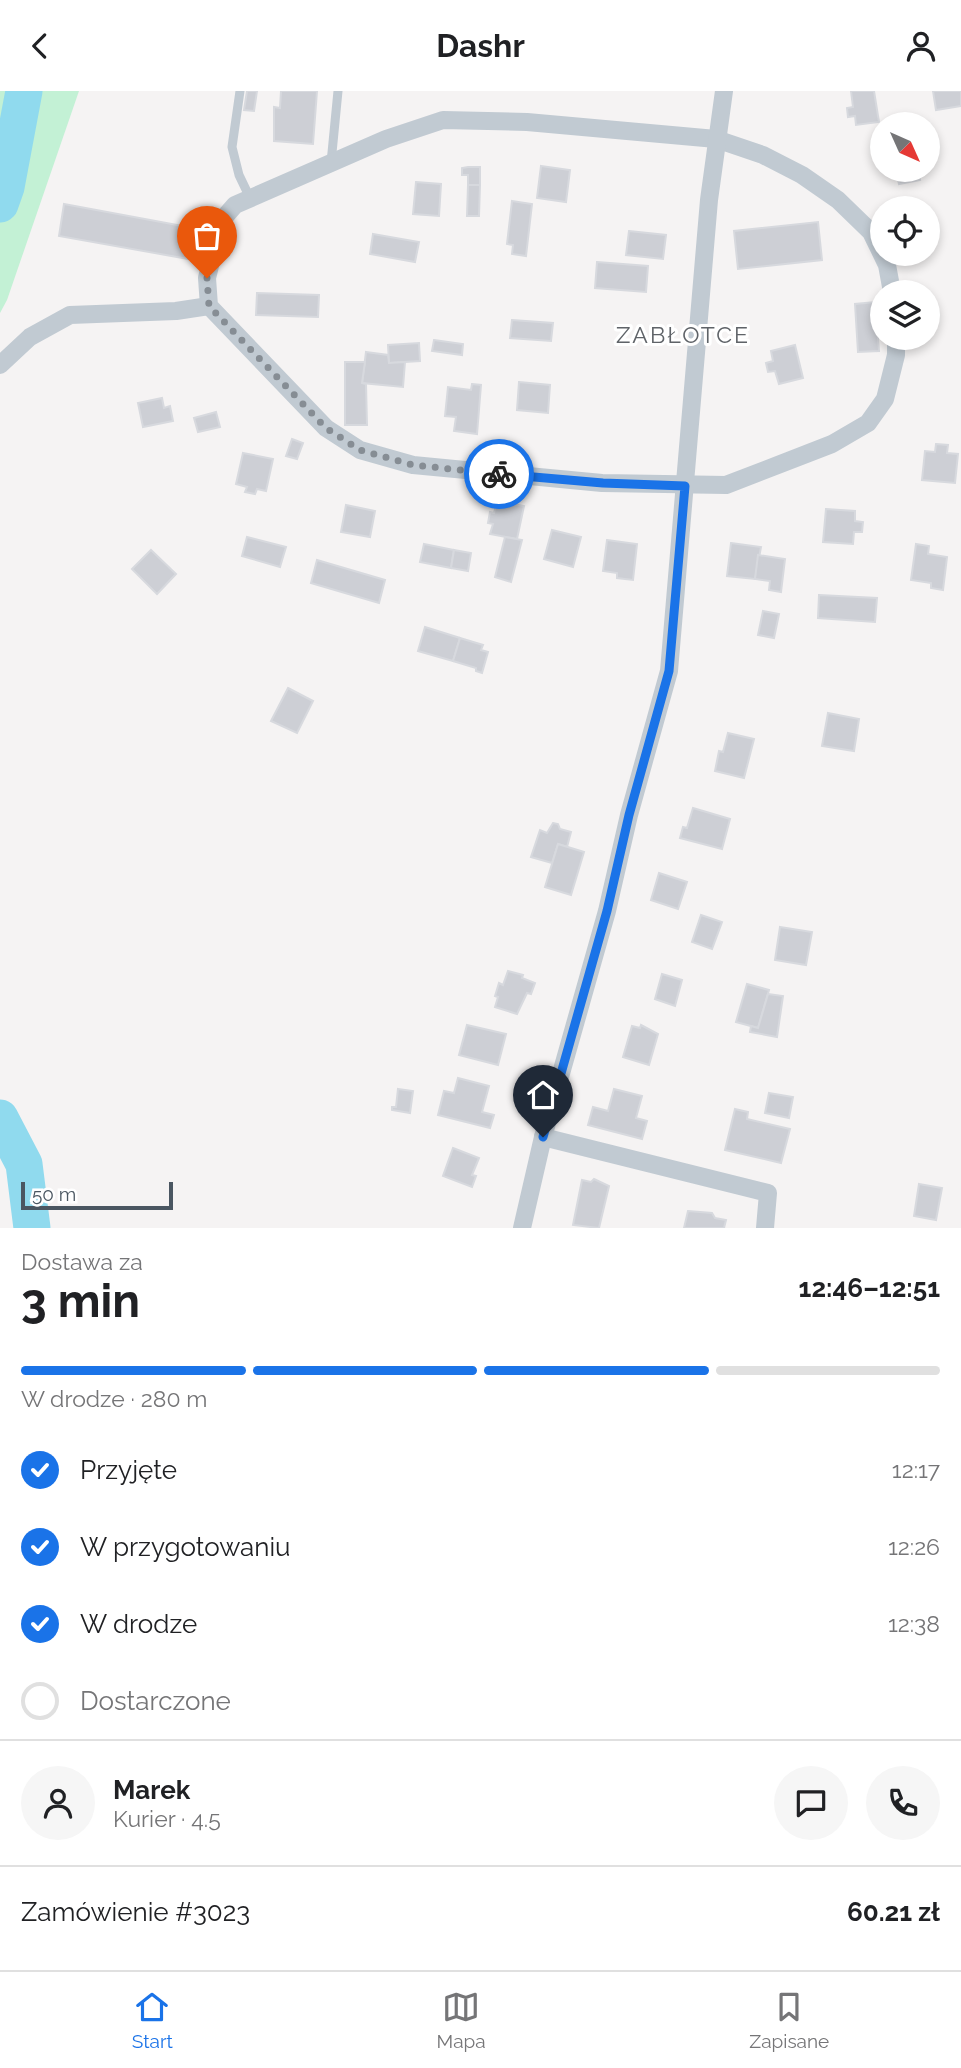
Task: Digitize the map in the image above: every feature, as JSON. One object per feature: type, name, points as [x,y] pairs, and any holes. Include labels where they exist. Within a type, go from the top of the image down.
[{"type":"street","points":[[522,1228],[543,1137],[607,911],[629,815],[669,671],[716,139],[724,91]]},
{"type":"street","points":[[889,280],[887,265],[871,232],[838,200],[802,175],[763,155],[716,139],[527,122],[443,120],[386,139],[234,205],[221,221],[207,278],[209,306],[326,428],[360,450],[413,465],[603,483],[726,485],[832,445],[868,422],[884,400],[896,350]]},
{"type":"street","points":[[0,365],[30,337],[70,315],[176,311],[209,306]]},
{"type":"street","points":[[543,1137],[768,1193],[765,1228]]},
{"type":"lane","points":[[240,91],[232,147],[239,174],[250,198]]},
{"type":"lane","points":[[331,164],[338,91]]},
{"type":"green space","points":[[0,91],[79,91],[7,300],[0,313]]},
{"type":"building","points":[[247,91],[257,91],[254,111],[244,110]]},
{"type":"building","points":[[281,91],[317,91],[313,144],[274,141],[274,107],[280,108]]},
{"type":"building","points":[[851,91],[874,91],[877,112],[870,112],[870,123],[856,125],[855,116],[848,117],[847,108],[853,107]]},
{"type":"building","points":[[933,91],[961,91],[961,106],[936,110]]},
{"type":"building","points":[[541,166],[570,170],[566,202],[537,198]]},
{"type":"building","points":[[480,167],[480,185],[468,185],[468,175],[462,175],[462,168]]},
{"type":"building","points":[[416,182],[441,184],[439,216],[413,214]]},
{"type":"building","points":[[468,185],[480,185],[479,216],[467,216]]},
{"type":"building","points":[[512,201],[532,204],[526,256],[512,254],[513,245],[507,244]]},
{"type":"building","points":[[64,204],[199,229],[194,260],[59,236]]},
{"type":"building","points":[[818,222],[822,260],[738,269],[734,231]]},
{"type":"building","points":[[629,231],[666,235],[663,259],[626,255]]},
{"type":"building","points":[[373,234],[419,242],[415,262],[370,254]]},
{"type":"building","points":[[597,262],[648,266],[646,292],[595,288]]},
{"type":"building","points":[[257,293],[319,295],[318,317],[256,315]]},
{"type":"building","points":[[870,302],[870,350],[879,351],[858,352],[855,304]]},
{"type":"building","points":[[512,320],[553,323],[551,341],[510,338]]},
{"type":"building","points":[[434,340],[463,344],[462,355],[432,351]]},
{"type":"building","points":[[419,343],[420,361],[389,363],[388,345]]},
{"type":"building","points":[[795,345],[803,378],[779,384],[775,371],[768,372],[766,363],[773,361],[771,351]]},
{"type":"building","points":[[366,352],[388,355],[389,363],[405,362],[403,387],[362,383]]},
{"type":"building","points":[[345,362],[365,362],[362,383],[366,384],[367,425],[345,425]]},
{"type":"building","points":[[519,382],[550,385],[548,413],[517,410]]},
{"type":"building","points":[[472,384],[481,385],[477,434],[454,431],[456,417],[445,416],[448,387],[471,390]]},
{"type":"building","points":[[162,398],[164,408],[170,406],[173,421],[143,427],[138,403]]},
{"type":"building","points":[[216,412],[220,427],[198,432],[194,418]]},
{"type":"building","points":[[292,439],[303,443],[297,459],[286,456]]},
{"type":"building","points":[[936,444],[948,445],[947,453],[958,454],[955,483],[922,480],[925,451],[935,452]]},
{"type":"building","points":[[243,453],[273,459],[266,491],[257,489],[255,494],[245,492],[247,487],[236,484]]},
{"type":"building","points":[[497,501],[524,506],[517,539],[490,534],[493,524],[488,523],[490,512],[494,513]]},
{"type":"building","points":[[346,505],[375,511],[370,537],[341,532]]},
{"type":"building","points":[[826,509],[855,511],[855,521],[863,522],[862,532],[854,532],[853,544],[823,542]]},
{"type":"building","points":[[552,530],[581,537],[573,567],[544,559]]},
{"type":"building","points":[[247,537],[286,547],[280,567],[242,556]]},
{"type":"building","points":[[505,537],[522,540],[511,582],[495,577]]},
{"type":"building","points":[[607,540],[637,544],[633,580],[617,578],[617,573],[603,571]]},
{"type":"building","points":[[731,543],[761,547],[755,579],[727,576]]},
{"type":"building","points":[[424,544],[454,550],[451,568],[420,562]]},
{"type":"building","points":[[916,544],[929,546],[928,554],[947,557],[943,590],[931,588],[931,583],[911,580]]},
{"type":"building","points":[[151,550],[176,574],[157,594],[132,569]]},
{"type":"building","points":[[454,550],[471,553],[468,571],[451,568]]},
{"type":"building","points":[[758,555],[785,559],[781,592],[769,590],[770,581],[755,579]]},
{"type":"building","points":[[317,560],[385,580],[379,603],[311,583]]},
{"type":"building","points":[[819,595],[877,598],[875,622],[818,618]]},
{"type":"building","points":[[763,611],[779,614],[774,638],[758,635]]},
{"type":"building","points":[[425,627],[460,638],[453,661],[418,651]]},
{"type":"building","points":[[460,638],[483,645],[481,650],[488,652],[482,673],[476,671],[476,668],[453,661]]},
{"type":"building","points":[[288,688],[313,701],[297,733],[271,721]]},
{"type":"building","points":[[828,713],[859,719],[854,751],[822,746]]},
{"type":"building","points":[[728,733],[754,739],[744,778],[715,771],[719,751],[723,752]]},
{"type":"building","points":[[693,808],[730,819],[722,849],[680,838],[683,827],[687,828]]},
{"type":"building","points":[[553,823],[558,824],[560,829],[571,832],[567,847],[558,844],[552,863],[531,857],[540,830],[547,833]]},
{"type":"building","points":[[558,844],[584,852],[571,895],[545,887]]},
{"type":"building","points":[[659,873],[687,882],[678,909],[651,900]]},
{"type":"building","points":[[701,915],[722,922],[712,949],[692,942]]},
{"type":"building","points":[[780,927],[812,932],[806,965],[775,960]]},
{"type":"building","points":[[508,971],[523,975],[522,978],[535,983],[517,1014],[495,1007],[499,983],[503,985]]},
{"type":"building","points":[[662,974],[682,980],[675,1006],[655,999]]},
{"type":"building","points":[[747,984],[769,990],[758,1028],[736,1022]]},
{"type":"building","points":[[768,994],[783,996],[777,1037],[750,1032],[751,1026],[758,1028]]},
{"type":"building","points":[[467,1025],[506,1034],[498,1065],[459,1055]]},
{"type":"building","points":[[641,1025],[658,1034],[649,1065],[623,1057],[632,1026],[640,1028]]},
{"type":"building","points":[[458,1078],[489,1086],[482,1112],[494,1115],[490,1128],[438,1115],[444,1091],[454,1093]]},
{"type":"building","points":[[398,1089],[413,1091],[410,1113],[392,1110],[392,1107],[396,1107]]},
{"type":"building","points":[[614,1089],[642,1096],[636,1118],[647,1121],[642,1139],[588,1125],[593,1107],[608,1111]]},
{"type":"building","points":[[769,1093],[793,1097],[789,1118],[765,1113]]},
{"type":"building","points":[[735,1109],[748,1112],[747,1119],[790,1129],[781,1163],[725,1150]]},
{"type":"building","points":[[453,1148],[479,1158],[472,1175],[476,1176],[472,1187],[443,1176]]},
{"type":"building","points":[[594,1179],[609,1186],[599,1228],[573,1225],[582,1180],[591,1182]]},
{"type":"building","points":[[919,1184],[942,1188],[936,1220],[914,1216]]},
{"type":"building","points":[[688,1211],[712,1213],[715,1218],[726,1220],[724,1228],[684,1228]]},
{"type":"waterway","points":[[0,204],[6,187],[24,91]]},
{"type":"waterway","points":[[0,1118],[24,1164],[32,1228]]},
{"type":"way so far","points":[[207,278],[209,306],[326,428],[360,450],[413,465],[499,474]]},
{"type":"district","name":"ZABŁOTCE","points":[[683,335]]},
{"type":"route","points":[[499,474],[603,483],[685,486],[669,671],[629,815],[607,911],[543,1137]]}]
